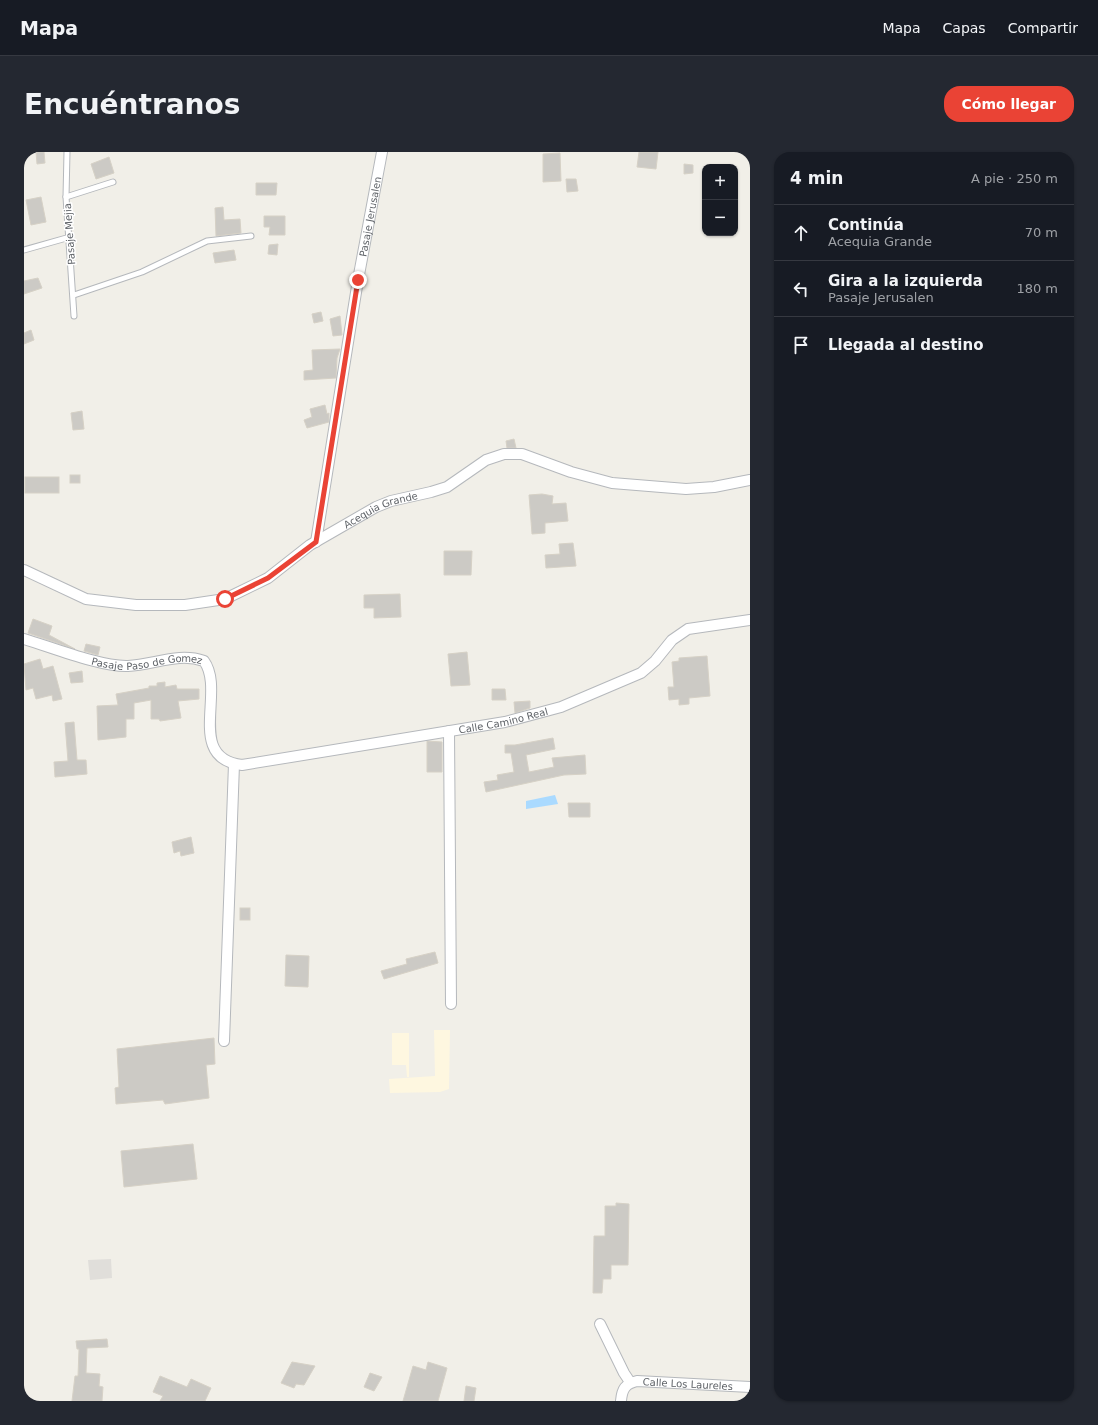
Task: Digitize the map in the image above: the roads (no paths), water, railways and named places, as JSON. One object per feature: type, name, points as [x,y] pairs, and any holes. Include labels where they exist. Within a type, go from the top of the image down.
[{"type":"street","name":"Pasaje Jerusalen","points":[[316,542],[356,295],[382,152]]},
{"type":"street","name":"Acequia Grande","points":[[24,570],[86,599],[136,606],[185,605],[225,599],[262,581],[316,542],[376,507],[391,501],[447,487],[486,460],[504,454],[522,454],[571,472],[612,483],[686,489],[714,487],[750,480]]},
{"type":"street","name":"Calle Camino Real","points":[[234,764],[242,765],[505,722],[561,707],[641,672],[655,661],[672,640],[688,629],[750,620]]},
{"type":"street","name":"Pasaje Paso de Gomez","points":[[24,639],[107,664],[128,666],[185,656],[204,661],[209,668],[211,686],[209,730],[212,742],[218,754],[226,761],[234,764]]},
{"type":"street","points":[[449,731],[451,1004]]},
{"type":"street","points":[[224,1041],[234,764]]},
{"type":"street","points":[[600,1324],[628,1384],[623,1390],[621,1401]]},
{"type":"street","name":"Calle Los Laureles","points":[[628,1384],[637,1381],[750,1388]]},
{"type":"lane","name":"Pasaje Mejia","points":[[67,152],[66,197],[74,295],[74,316]]},
{"type":"lane","points":[[66,197],[113,182]]},
{"type":"lane","points":[[74,295],[142,272],[207,241],[250,236]]},
{"type":"lane","points":[[24,250],[70,237]]},
{"type":"water","points":[[555,795],[558,804],[526,809],[526,801]]}]
